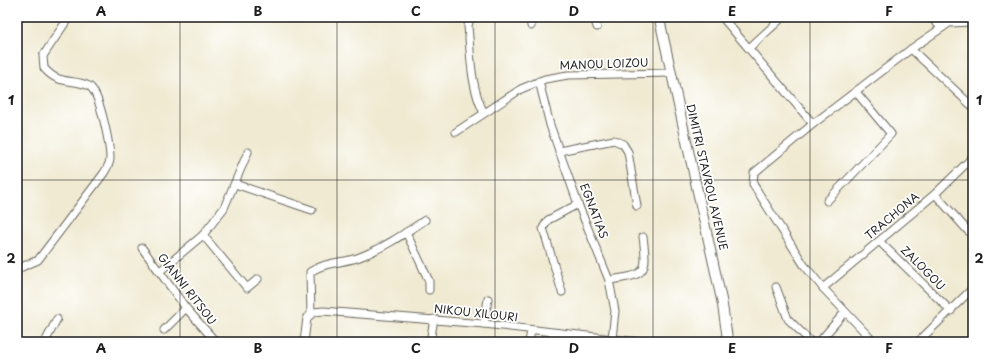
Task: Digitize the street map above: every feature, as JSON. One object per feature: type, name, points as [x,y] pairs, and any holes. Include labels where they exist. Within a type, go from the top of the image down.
[{"type":"main road","name":"DIMITRI STAVROU AVENUE","points":[[659,17],[722,302],[728,342]]},
{"type":"street","points":[[17,269],[38,260],[104,173],[110,161],[104,118],[93,89],[88,86],[56,78],[44,68],[43,56],[69,17]]},
{"type":"street","points":[[470,17],[468,26],[473,81],[476,96],[484,113]]},
{"type":"street","points":[[530,17],[531,26]]},
{"type":"street","points":[[594,17],[597,27]]},
{"type":"street","points":[[722,17],[813,124]]},
{"type":"street","points":[[749,48],[783,17]]},
{"type":"street","points":[[930,17],[942,28]]},
{"type":"street","points":[[874,342],[823,288],[799,258],[753,184],[754,173],[813,124],[911,49],[948,23],[973,22]]},
{"type":"street","points":[[911,49],[973,107]]},
{"type":"street","name":"MANOU LOIZOU","points":[[456,132],[521,89],[539,81],[568,75],[671,73]]},
{"type":"street","name":"EGNATIAS","points":[[539,81],[550,125],[559,151],[578,204],[609,280],[615,311],[612,339]]},
{"type":"street","points":[[827,201],[890,134],[856,92]]},
{"type":"street","points":[[559,151],[614,140],[622,143],[628,152],[637,206]]},
{"type":"street","points":[[160,271],[204,235],[224,208],[248,152]]},
{"type":"street","name":"TRACHONA","points":[[823,288],[935,194],[973,158]]},
{"type":"street","points":[[235,184],[312,210]]},
{"type":"street","points":[[935,194],[968,231],[973,227]]},
{"type":"street","points":[[562,292],[543,228],[548,220],[578,204]]},
{"type":"street","points":[[304,342],[306,321],[311,314],[309,305],[310,272],[319,266],[357,258],[391,242],[425,220]]},
{"type":"street","points":[[406,232],[429,281],[429,290]]},
{"type":"street","points":[[204,235],[247,288],[258,279]]},
{"type":"street","points":[[609,280],[633,276],[641,272],[646,259],[643,237]]},
{"type":"street","name":"ZALOGOU","points":[[879,241],[951,311]]},
{"type":"street","name":"GIANNI RITSOU","points":[[142,248],[186,308],[216,342]]},
{"type":"street","points":[[776,287],[788,319],[811,342]]},
{"type":"street","points":[[918,342],[973,288]]},
{"type":"street","points":[[484,324],[488,299]]},
{"type":"street","points":[[164,330],[186,308]]},
{"type":"street","name":"NIKOU XILOURI","points":[[311,314],[323,311],[434,319],[640,342]]},
{"type":"street","points":[[819,342],[845,312]]},
{"type":"street","points":[[45,342],[57,319]]},
{"type":"street","points":[[430,342],[434,319]]},
{"type":"street","points":[[529,342],[531,331]]}]
